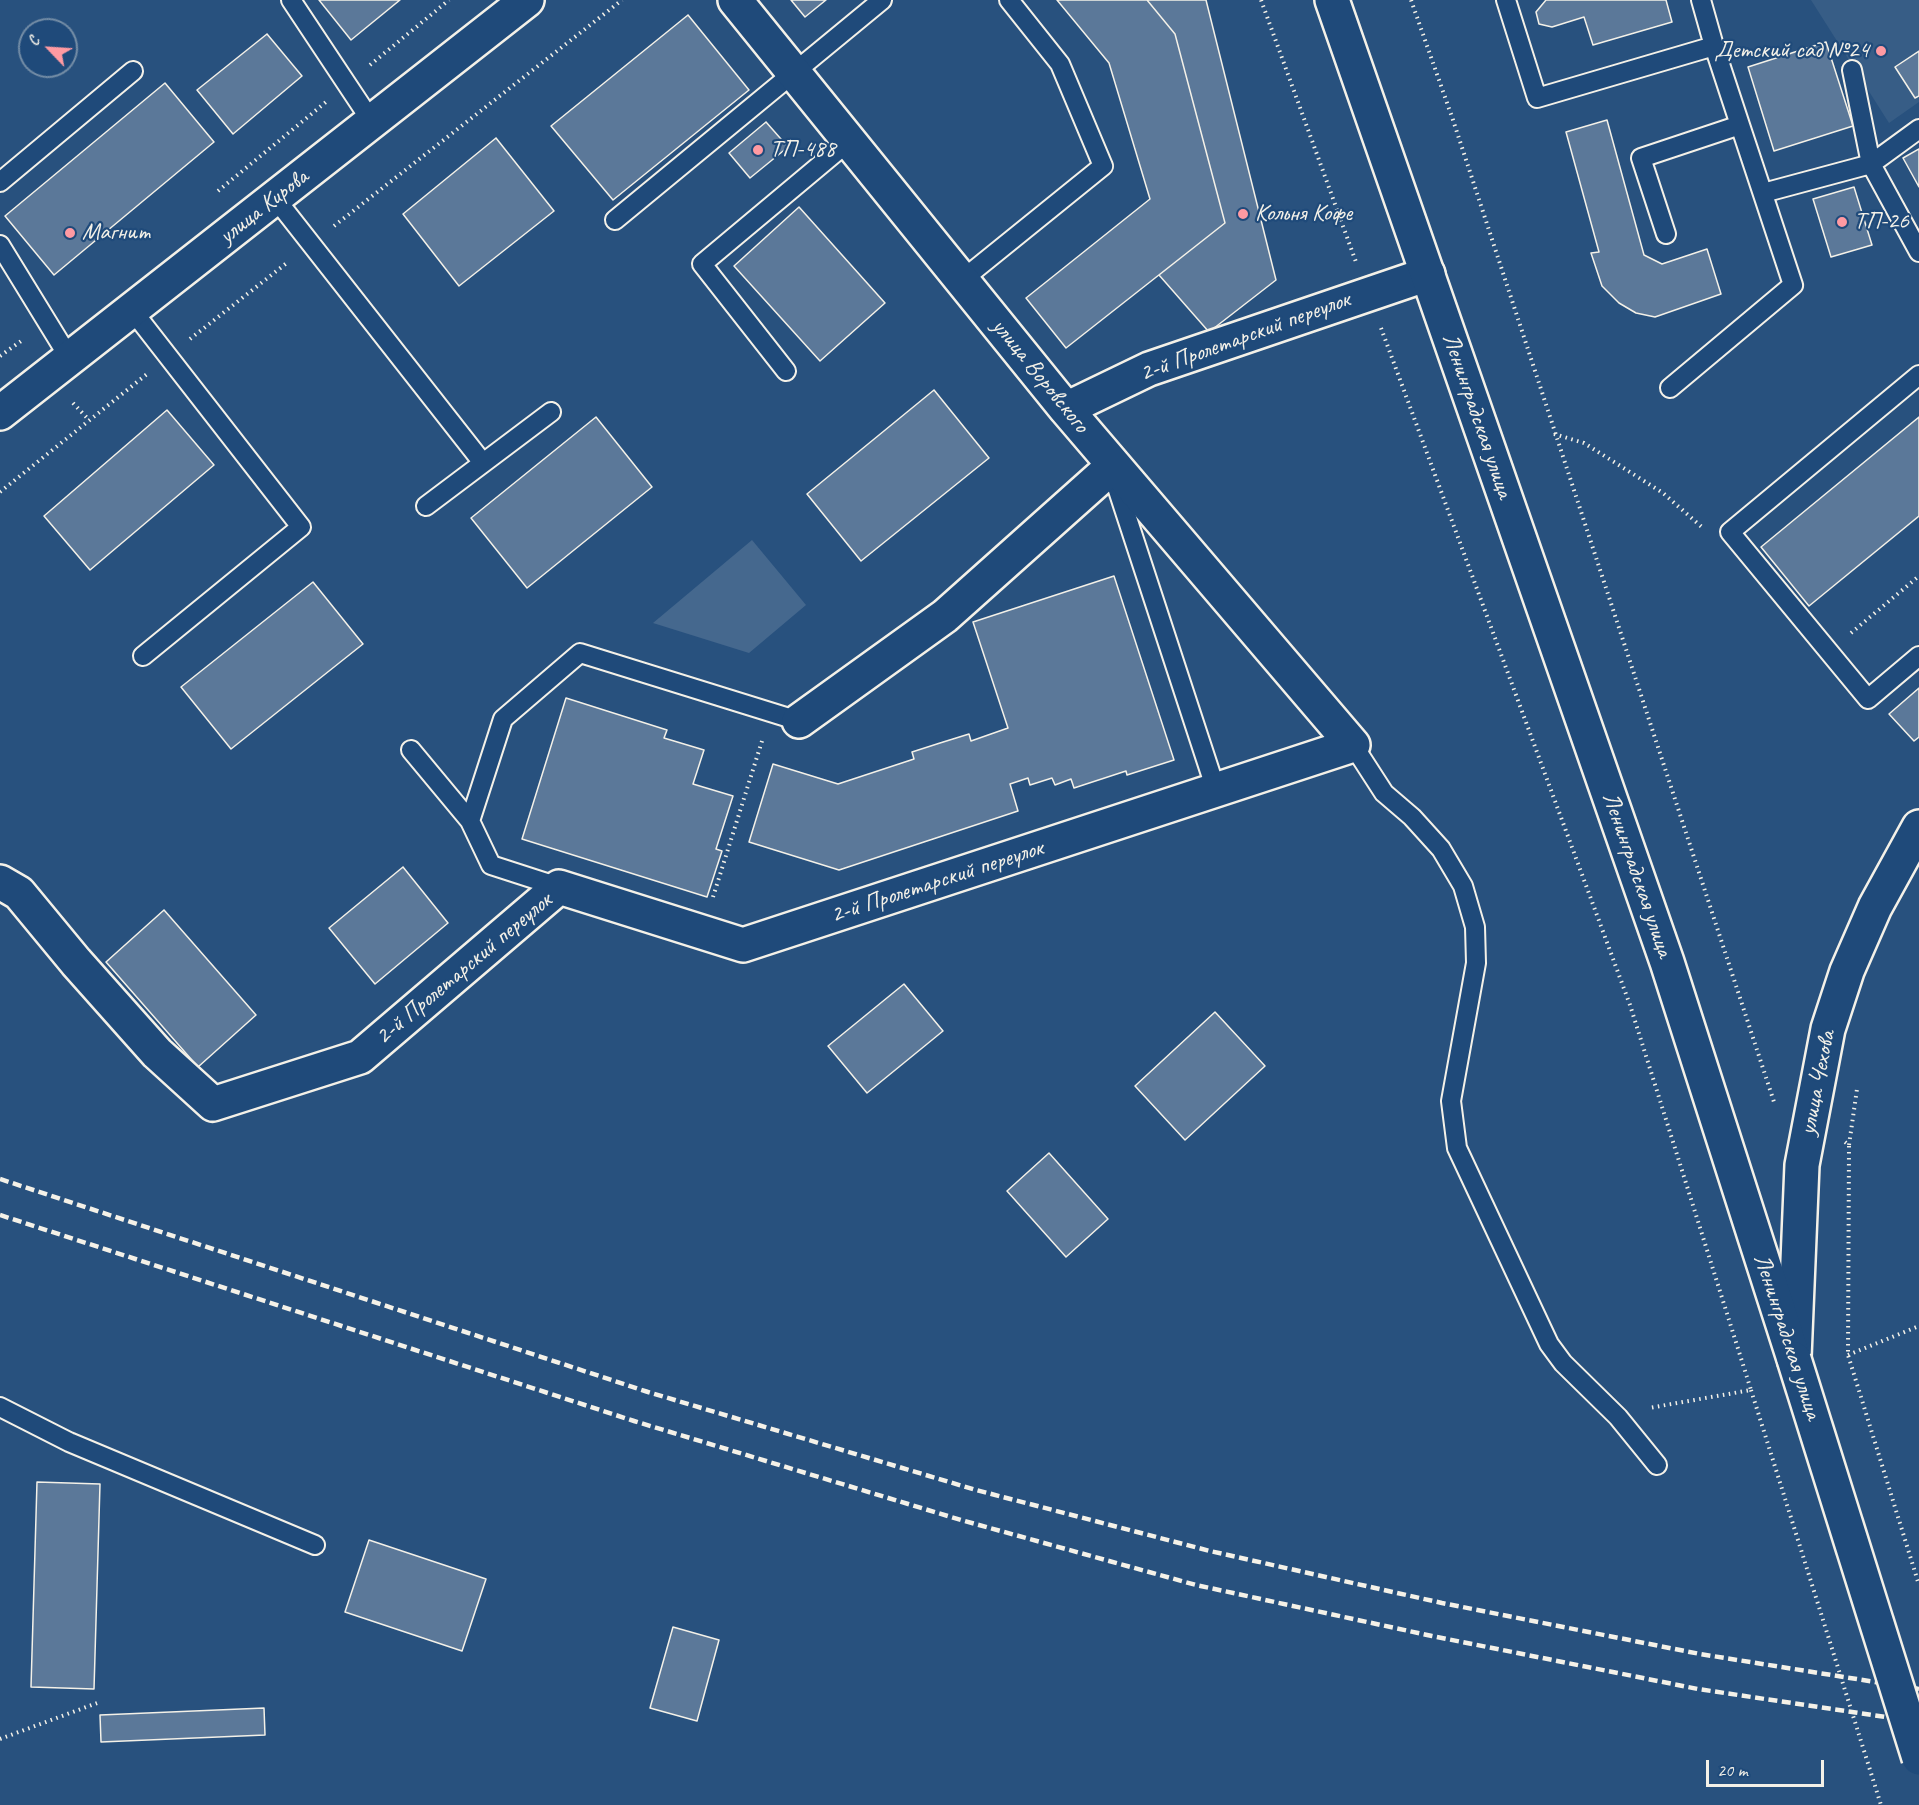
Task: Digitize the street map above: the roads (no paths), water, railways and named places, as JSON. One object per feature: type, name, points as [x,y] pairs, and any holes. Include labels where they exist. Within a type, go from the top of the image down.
[{"type":"street","name":"улица Кирова","points":[[0,414],[527,0]]},
{"type":"street","name":"улица Воровского","points":[[735,0],[1112,467],[1353,745]]},
{"type":"street","name":"Ленинградская улица","points":[[1332,0],[1667,962],[1919,1758]]},
{"type":"street","name":"2-й Пролетарский переулок","points":[[1066,409],[1149,369],[1428,273]]},
{"type":"street","points":[[785,717],[945,616],[1112,467]]},
{"type":"street","name":"2-й Пролетарский переулок","points":[[0,882],[19,893],[76,962],[157,1053],[213,1104],[360,1057],[560,887],[743,945],[1353,745]]},
{"type":"street","name":"улица Чехова","points":[[1794,1359],[1802,1165],[1828,1029],[1847,971],[1875,907],[1919,827]]},
{"type":"lane","points":[[291,0],[372,122]]},
{"type":"lane","points":[[615,220],[882,0]]},
{"type":"lane","points":[[962,280],[1102,166],[1060,64],[1009,0]]},
{"type":"lane","points":[[1506,0],[1537,98],[1714,46]]},
{"type":"lane","points":[[1670,388],[1793,285],[1701,0]]},
{"type":"lane","points":[[1852,70],[1871,164],[1919,252]]},
{"type":"lane","points":[[0,182],[133,71]]},
{"type":"lane","points":[[1666,234],[1641,158],[1740,125]]},
{"type":"lane","points":[[1763,193],[1871,164],[1919,129]]},
{"type":"lane","points":[[786,371],[702,264],[849,141]]},
{"type":"lane","points":[[275,198],[483,463]]},
{"type":"lane","points":[[0,245],[70,359]]},
{"type":"lane","points":[[132,310],[301,527],[143,656]]},
{"type":"lane","points":[[1919,375],[1730,532],[1868,699],[1919,656]]},
{"type":"lane","points":[[426,506],[551,412]]},
{"type":"lane","points":[[1112,467],[1216,790]]},
{"type":"lane","points":[[470,821],[503,719],[580,653],[785,717]]},
{"type":"lane","points":[[1353,745],[1384,794],[1412,817],[1441,849],[1463,886],[1475,927],[1476,963],[1452,1101],[1457,1148],[1549,1344],[1563,1363],[1618,1417],[1657,1465]]},
{"type":"lane","points":[[411,750],[470,821],[491,865],[560,887]]},
{"type":"lane","points":[[0,1407],[69,1442],[315,1545]]},
{"type":"railway","points":[[0,1179],[648,1392],[976,1490],[1210,1551],[1442,1603],[1700,1654],[1919,1689]]},
{"type":"railway","points":[[0,1215],[634,1421],[961,1520],[1196,1585],[1432,1636],[1698,1689],[1919,1722]]},
{"type":"place","name":"Детский сад №24","points":[[1881,51]]},
{"type":"place","name":"ТП-488","points":[[758,150]]},
{"type":"place","name":"Кольня Кофе","points":[[1243,214]]},
{"type":"place","name":"ТП-26","points":[[1842,222]]},
{"type":"place","name":"Магнит","points":[[70,233]]}]
